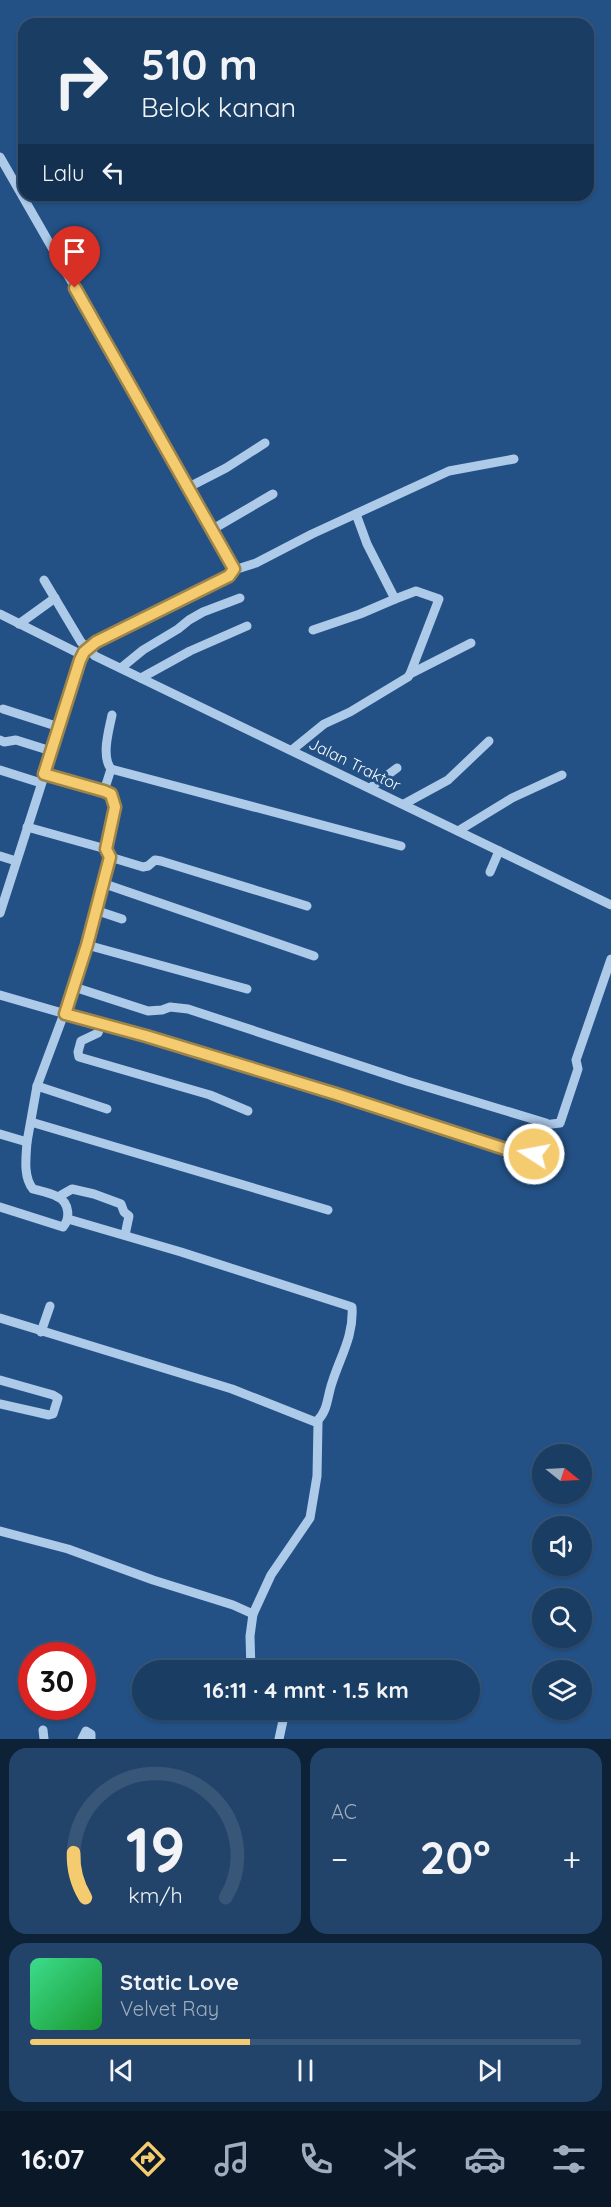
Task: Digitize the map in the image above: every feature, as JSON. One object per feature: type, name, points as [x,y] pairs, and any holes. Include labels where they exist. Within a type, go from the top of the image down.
[{"type":"street","points":[[0,157],[18,189]]},
{"type":"street","points":[[25,201],[234,565],[234,570]]},
{"type":"street","points":[[189,488],[265,443]]},
{"type":"street","points":[[0,913],[3,892],[16,861],[84,652],[96,642],[229,576],[234,570],[256,563],[448,471],[514,459]]},
{"type":"street","points":[[213,529],[273,494]]},
{"type":"street","points":[[356,514],[367,544],[395,599]]},
{"type":"street","points":[[44,580],[84,652]]},
{"type":"street","points":[[313,630],[416,591],[440,599],[410,674]]},
{"type":"street","points":[[19,624],[55,598]]},
{"type":"street","points":[[122,668],[143,650],[189,620],[203,612],[240,598]]},
{"type":"street","name":"Jalan Traktor","points":[[0,614],[122,668],[611,905]]},
{"type":"street","points":[[141,678],[190,651],[247,626]]},
{"type":"street","points":[[292,750],[324,724],[351,712],[410,674],[471,643]]},
{"type":"street","points":[[3,709],[59,727]]},
{"type":"street","points":[[112,715],[107,751],[107,763],[111,769],[401,846]]},
{"type":"street","points":[[0,740],[4,742],[16,740],[51,751]]},
{"type":"street","points":[[404,804],[448,780],[489,741]]},
{"type":"street","points":[[370,788],[397,768]]},
{"type":"street","points":[[104,791],[111,769]]},
{"type":"street","points":[[0,770],[104,791],[111,794],[115,804],[108,853],[87,945],[65,1014],[37,1086],[27,1142],[27,1174],[30,1186],[58,1197],[67,1206],[68,1220],[63,1227],[0,1207]]},
{"type":"street","points":[[458,831],[512,798],[562,775]]},
{"type":"street","points":[[27,827],[108,853],[143,867],[155,860],[160,861],[307,906]]},
{"type":"street","points":[[490,872],[499,851]]},
{"type":"street","points":[[0,856],[16,861]]},
{"type":"street","points":[[102,883],[314,956]]},
{"type":"street","points":[[95,910],[122,919]]},
{"type":"street","points":[[87,945],[247,989]]},
{"type":"street","points":[[74,987],[148,1011],[170,1007],[188,1009],[406,1081],[555,1125],[560,1123],[578,1069],[576,1060],[611,959]]},
{"type":"street","points":[[0,995],[146,1036],[366,1103],[530,1157],[534,1154],[546,1123]]},
{"type":"street","points":[[101,1025],[98,1033],[81,1041],[79,1057],[210,1095],[248,1111]]},
{"type":"street","points":[[37,1086],[107,1109]]},
{"type":"street","points":[[31,1122],[328,1210]]},
{"type":"street","points":[[0,1134],[27,1142]]},
{"type":"street","points":[[58,1197],[72,1189],[121,1204],[124,1212],[129,1216],[125,1235]]},
{"type":"street","points":[[68,1220],[125,1235],[352,1307],[350,1338],[332,1383],[325,1413],[317,1422]]},
{"type":"street","points":[[41,1332],[50,1306]]},
{"type":"street","points":[[0,1318],[232,1389],[317,1422]]},
{"type":"street","points":[[0,1380],[58,1398],[53,1414],[49,1415],[0,1404]]},
{"type":"street","points":[[251,1660],[250,1636],[253,1614],[271,1575],[310,1518],[316,1476],[319,1429],[317,1422]]},
{"type":"street","points":[[0,1531],[68,1549],[153,1580],[233,1605],[253,1614]]},
{"type":"street","points":[[279,1739],[283,1720]]},
{"type":"street","points":[[82,1739],[86,1731],[92,1734],[90,1739]]},
{"type":"route","points":[[75,288],[234,565],[234,570],[229,576],[96,642],[84,652],[80,660],[44,774],[104,791],[111,794],[115,804],[106,849],[110,857],[87,945],[65,1014],[146,1036],[377,1106],[530,1157],[534,1154]]}]
